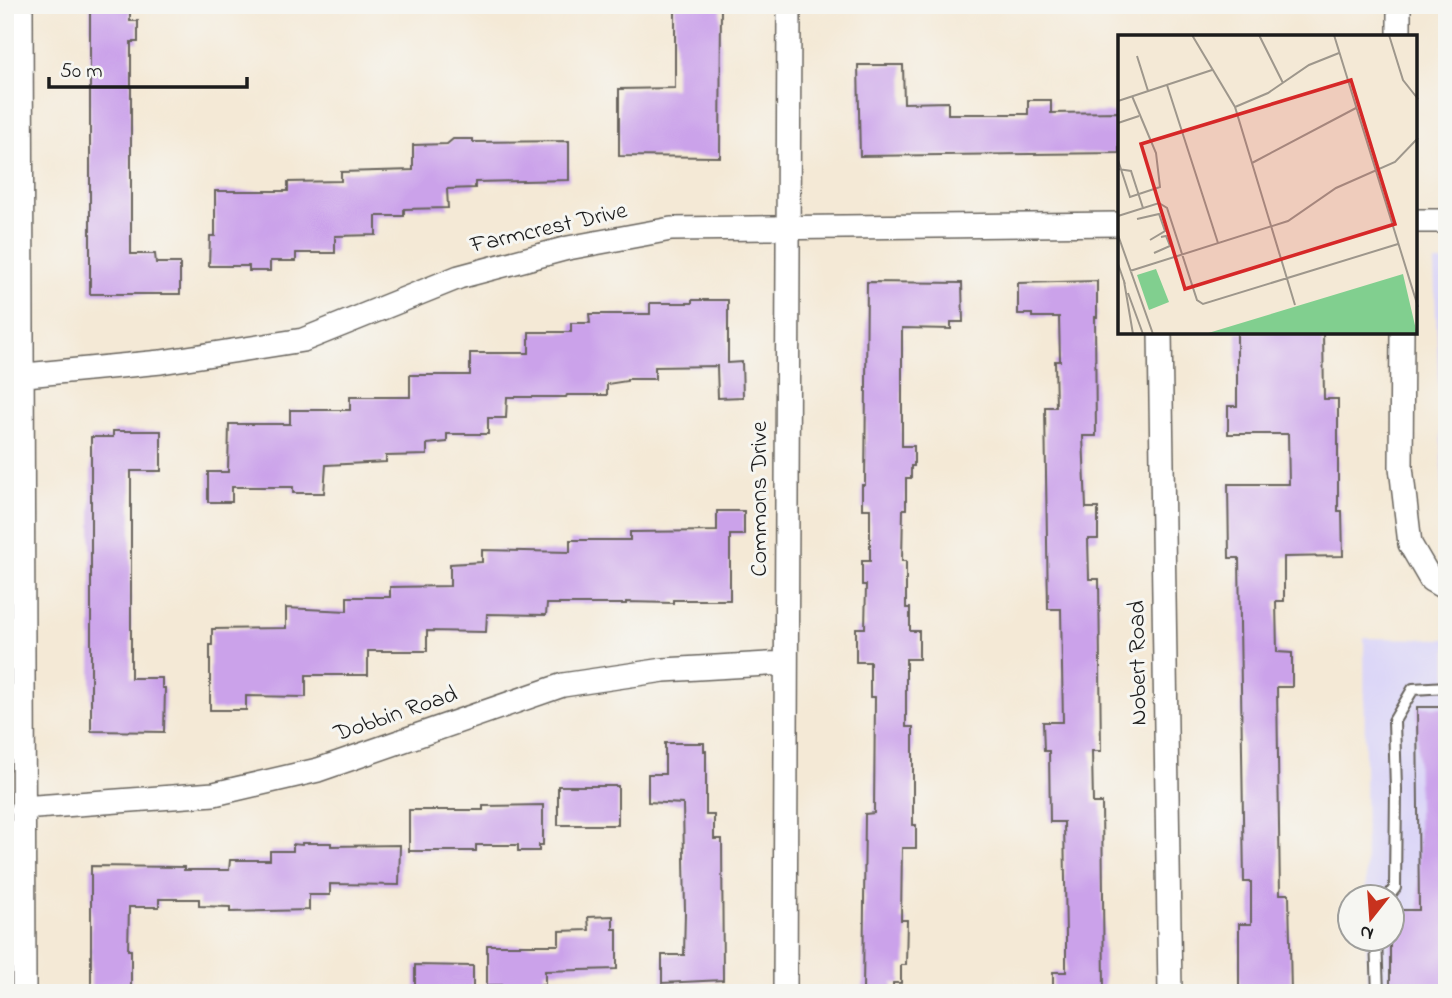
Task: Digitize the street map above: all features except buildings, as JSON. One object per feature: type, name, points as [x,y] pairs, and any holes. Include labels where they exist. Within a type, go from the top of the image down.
[{"type":"street","points":[[21,5],[13,377],[23,808],[24,993]]},
{"type":"street","name":"Commons Drive","points":[[785,993],[789,5]]},
{"type":"street","points":[[1399,5],[1399,35]]},
{"type":"street","points":[[1417,221],[1447,221]]},
{"type":"street","name":"Farmcrest Drive","points":[[13,377],[161,362],[303,340],[458,277],[568,248],[671,229],[1118,224]]},
{"type":"street","name":"Nobert Road","points":[[1160,334],[1170,993]]},
{"type":"street","points":[[1402,334],[1401,467],[1410,544],[1431,580],[1447,589]]},
{"type":"street","name":"Dobbin Road","points":[[23,808],[214,794],[318,770],[563,685],[664,670],[785,663]]},
{"type":"lane","points":[[1395,883],[1394,721],[1413,689],[1447,687]]},
{"type":"lane","points":[[1377,953],[1378,993]]},
{"type":"shaded area","points":[[1434,262],[1447,262],[1447,536],[1444,532]]},
{"type":"shaded area","points":[[1364,638],[1447,639],[1447,993],[1367,993],[1366,953],[1406,953],[1406,883],[1366,883]]}]
